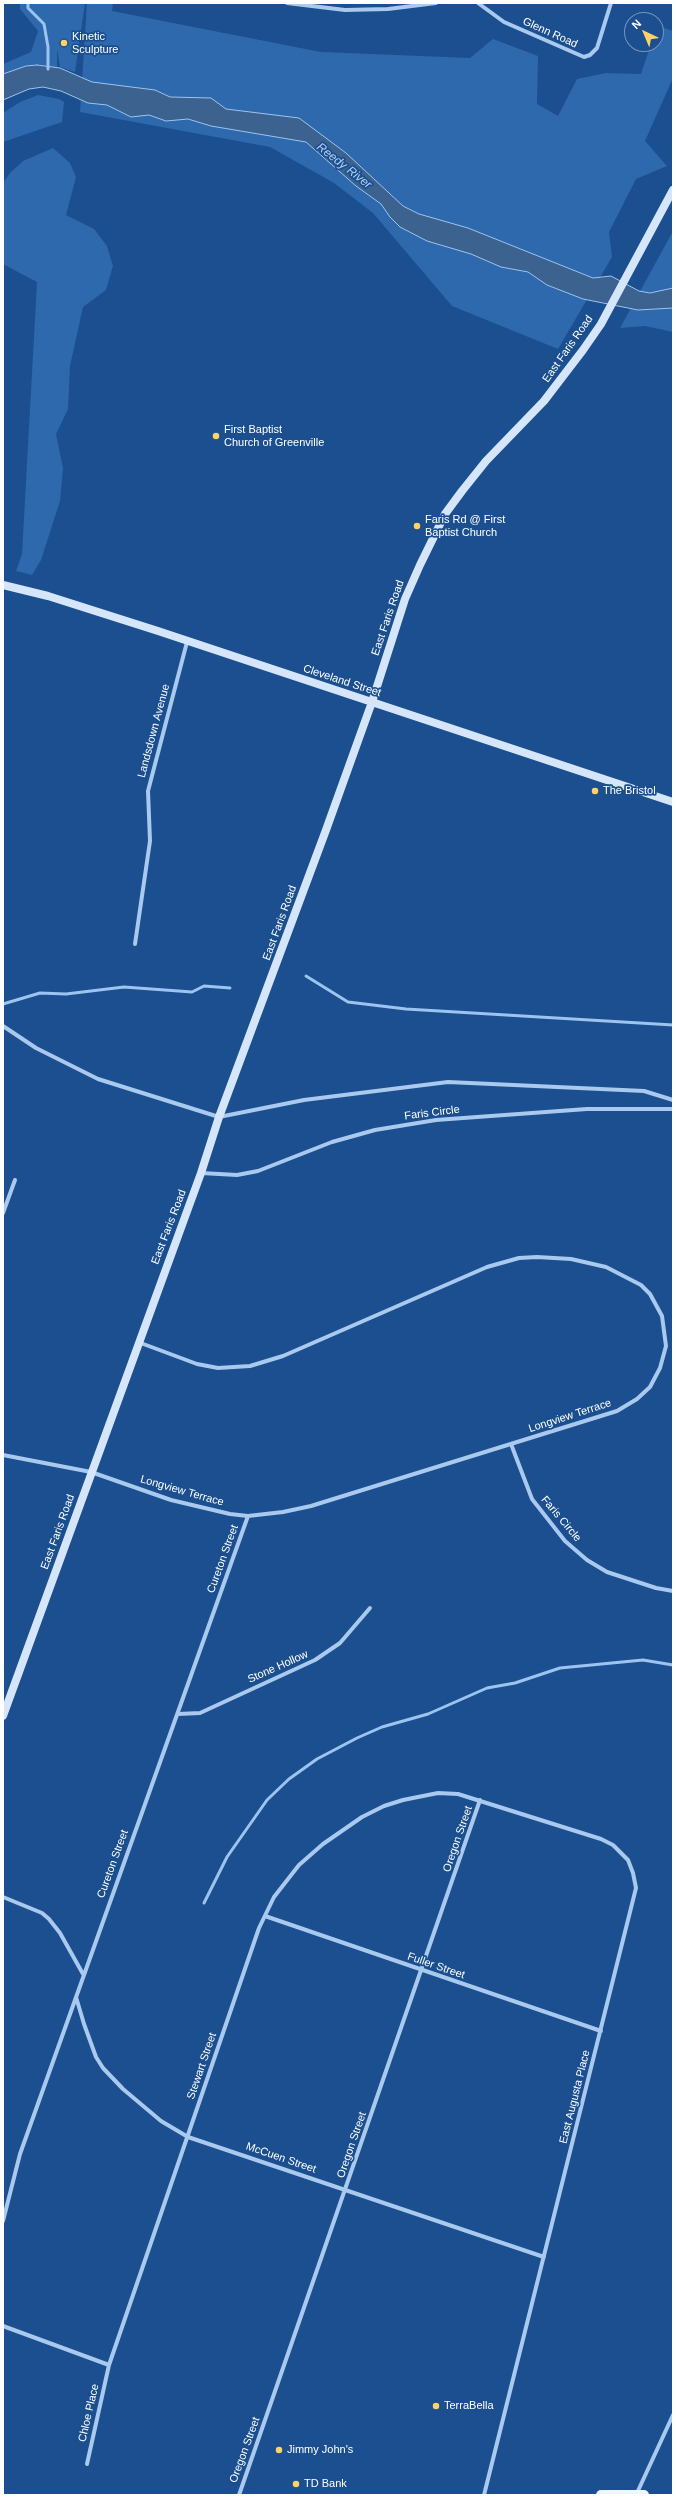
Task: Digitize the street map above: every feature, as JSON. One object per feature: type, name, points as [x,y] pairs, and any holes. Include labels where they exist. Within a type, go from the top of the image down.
[{"type":"main road","name":"East Faris Road","points":[[3,1716],[138,1342],[201,1173],[219,1117],[372,702],[405,599],[431,540],[445,514],[486,461],[544,401],[601,324],[673,190]]},
{"type":"main road","name":"Cleveland Street","points":[[3,585],[48,596],[673,802]]},
{"type":"main road","points":[[600,2495],[641,2494]]},
{"type":"street","points":[[287,3],[345,10],[388,9],[436,3]]},
{"type":"street","name":"Glenn Road","points":[[478,3],[504,22],[584,56],[590,55],[597,48],[611,3]]},
{"type":"street","name":"Landsdown Avenue","points":[[135,944],[150,841],[148,791],[188,642]]},
{"type":"street","points":[[3,1026],[36,1048],[98,1079],[219,1117],[304,1100],[448,1082],[644,1091],[673,1100]]},
{"type":"street","name":"Faris Circle","points":[[201,1173],[237,1175],[258,1171],[338,1140],[375,1130],[436,1120],[587,1109],[673,1109]]},
{"type":"street","points":[[3,1213],[14,1180]]},
{"type":"street","name":"Longview Terrace","points":[[3,1455],[91,1472],[191,1505],[248,1516],[311,1506],[617,1411],[637,1399],[650,1387],[660,1368],[666,1346],[665,1329],[657,1304],[640,1285],[606,1268],[572,1260],[519,1258],[487,1267],[283,1356],[250,1366],[218,1368],[197,1364],[138,1342]]},
{"type":"street","name":"Faris Circle","points":[[510,1444],[532,1499],[565,1541],[587,1560],[607,1572],[656,1588],[673,1591]]},
{"type":"street","name":"Cureton Street","points":[[3,2220],[20,2154],[83,1974],[178,1714],[248,1516]]},
{"type":"street","name":"Stone Hollow","points":[[178,1714],[200,1713],[315,1660],[340,1643],[370,1608]]},
{"type":"street","name":"Stewart Street","points":[[109,2365],[265,1916],[274,1897],[299,1865],[323,1844],[362,1817],[384,1806],[403,1800],[438,1793],[458,1794],[480,1800]]},
{"type":"street","name":"Oregon Street","points":[[238,2495],[346,2190],[480,1800]]},
{"type":"street","name":"East Augusta Place","points":[[480,1800],[601,1839],[613,1845],[628,1860],[633,1873],[636,1888],[484,2495]]},
{"type":"street","points":[[3,1897],[42,1913],[49,1919],[60,1933],[83,1974]]},
{"type":"street","name":"Fuller Street","points":[[265,1916],[601,2031]]},
{"type":"street","name":"McCuen Street","points":[[76,1996],[84,2024],[96,2056],[103,2068],[123,2089],[161,2121],[188,2137],[544,2257]]},
{"type":"street","points":[[3,2326],[109,2365]]},
{"type":"street","name":"Chloe Place","points":[[87,2464],[109,2365]]},
{"type":"street","points":[[641,2494],[673,2415]]},
{"type":"shaded area","points":[[20,3],[85,3],[75,72],[60,67],[57,49],[57,68],[26,66],[3,74],[3,64],[31,52],[38,31],[20,9]]},
{"type":"shaded area","points":[[87,3],[113,3],[112,11],[321,52],[470,58],[493,39],[538,56],[537,104],[558,116],[577,79],[606,73],[641,74],[648,52],[664,52],[664,28],[673,31],[673,78],[645,141],[667,166],[636,179],[609,232],[612,257],[558,349],[452,306],[373,213],[334,183],[270,147],[80,112]]},
{"type":"shaded area","points":[[38,95],[59,99],[64,102],[62,122],[3,142],[3,113],[20,102]]},
{"type":"shaded area","points":[[53,148],[70,163],[76,177],[66,215],[94,229],[107,246],[113,266],[106,290],[83,307],[70,366],[68,409],[56,434],[63,468],[60,501],[41,560],[32,575],[16,571],[22,554],[37,282],[3,264],[3,183],[10,173],[23,161]]},
{"type":"shaded area","points":[[673,231],[673,332],[645,326],[620,328]]},
{"type":"water","name":"Reedy River","points":[[37,65],[60,68],[92,82],[155,90],[170,97],[211,98],[226,109],[299,118],[346,153],[403,206],[419,214],[468,228],[593,278],[611,276],[639,291],[650,293],[673,288],[673,308],[638,310],[583,299],[547,285],[528,272],[501,267],[471,254],[427,241],[400,227],[390,217],[381,204],[356,186],[306,142],[211,126],[188,119],[166,121],[149,115],[131,117],[107,105],[88,103],[61,91],[43,87],[29,89],[3,100],[3,74],[26,66]]},
{"type":"waterway","points":[[28,3],[28,8],[44,24],[48,47],[48,69]]},
{"type":"waterway","points":[[306,976],[348,1002],[406,1009],[673,1025]]},
{"type":"waterway","points":[[3,1004],[40,993],[66,994],[124,987],[192,992],[204,986],[230,988]]},
{"type":"waterway","points":[[204,1903],[227,1857],[267,1800],[289,1779],[317,1759],[357,1738],[382,1727],[428,1714],[487,1688],[515,1683],[560,1668],[643,1660],[673,1665]]},
{"type":"place","name":"Kinetic Sculpture","points":[[64,43]]},
{"type":"place","name":"First Baptist Church of Greenville","points":[[216,436]]},
{"type":"place","name":"Faris Rd @ First Baptist Church","points":[[417,526]]},
{"type":"place","name":"The Bristol","points":[[595,791]]},
{"type":"place","name":"TerraBella","points":[[436,2406]]},
{"type":"place","name":"Jimmy John's","points":[[279,2450]]},
{"type":"place","name":"TD Bank","points":[[296,2484]]}]
